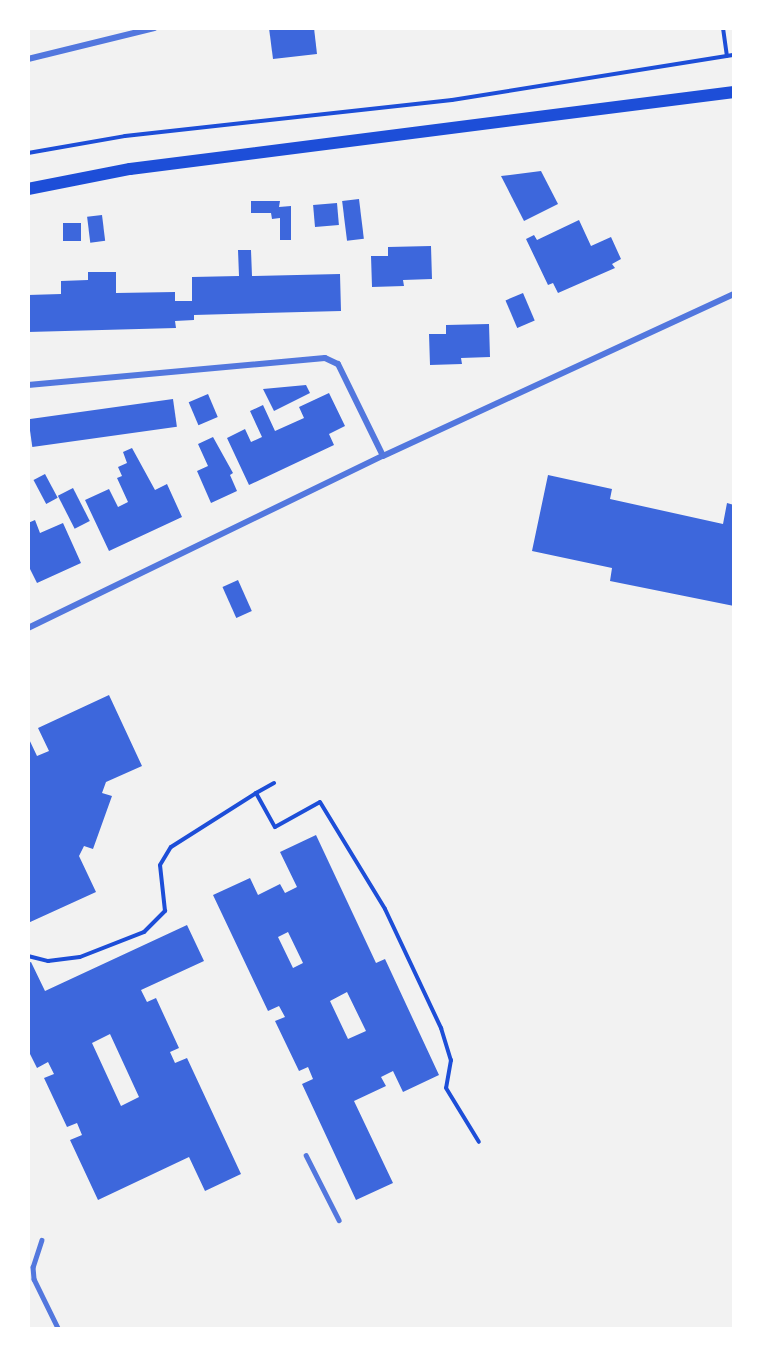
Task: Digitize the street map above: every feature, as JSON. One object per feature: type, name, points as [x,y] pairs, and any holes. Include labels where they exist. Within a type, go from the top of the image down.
[{"type":"main road","points":[[28,189],[130,169],[734,92]]},
{"type":"street","points":[[28,59],[154,28]]},
{"type":"street","points":[[28,628],[382,456],[734,294]]},
{"type":"street","points":[[28,385],[325,358],[338,364],[382,456]]},
{"type":"lane","points":[[306,1155],[339,1220]]},
{"type":"lane","points":[[42,1240],[33,1267],[34,1279],[58,1329]]},
{"type":"path","points":[[723,28],[727,56]]},
{"type":"path","points":[[28,153],[125,136],[452,100],[734,55]]},
{"type":"path","points":[[28,956],[48,961],[80,957],[144,932],[165,911],[160,865],[171,848],[274,783]]},
{"type":"path","points":[[256,793],[275,827],[320,802],[385,909],[441,1028],[452,1060],[447,1088],[480,1142]]},
{"type":"building","points":[[269,28],[314,28],[317,54],[273,59]]},
{"type":"building","points":[[541,171],[558,204],[524,221],[501,176]]},
{"type":"building","points":[[359,199],[364,239],[347,241],[342,201]]},
{"type":"building","points":[[251,201],[280,201],[279,207],[291,206],[291,240],[280,240],[280,218],[272,219],[271,213],[251,213]]},
{"type":"building","points":[[337,203],[339,225],[315,227],[313,205]]},
{"type":"building","points":[[102,215],[105,241],[90,243],[87,217]]},
{"type":"building","points":[[579,220],[591,246],[611,237],[621,259],[612,264],[615,268],[558,293],[553,283],[548,285],[526,239],[534,235],[537,240]]},
{"type":"building","points":[[63,223],[81,223],[81,241],[63,241]]},
{"type":"building","points":[[431,246],[432,279],[403,280],[404,286],[372,287],[371,256],[388,256],[388,247]]},
{"type":"building","points":[[238,250],[251,250],[252,276],[340,274],[341,311],[194,315],[194,320],[175,321],[176,328],[28,332],[28,295],[61,294],[61,281],[88,280],[88,272],[116,272],[116,293],[175,292],[175,301],[192,301],[192,277],[239,276]]},
{"type":"building","points":[[523,293],[535,321],[517,328],[506,300]]},
{"type":"building","points":[[489,324],[490,357],[461,358],[462,364],[430,365],[429,334],[446,334],[446,325]]},
{"type":"building","points":[[306,385],[310,393],[274,411],[263,389]]},
{"type":"building","points":[[329,393],[345,426],[329,434],[334,445],[249,485],[227,438],[245,429],[251,442],[262,437],[250,411],[263,405],[275,431],[304,418],[299,407]]},
{"type":"building","points":[[208,394],[218,417],[198,425],[189,402]]},
{"type":"building","points":[[173,399],[177,427],[32,447],[28,419]]},
{"type":"building","points":[[213,437],[233,473],[230,475],[237,491],[211,503],[197,471],[208,466],[198,444]]},
{"type":"building","points":[[132,448],[155,490],[167,484],[182,517],[109,551],[85,500],[109,489],[118,507],[128,502],[117,478],[122,476],[118,467],[127,463],[123,452]]},
{"type":"building","points":[[45,474],[58,498],[46,504],[34,480]]},
{"type":"building","points":[[548,475],[612,489],[610,499],[723,524],[727,503],[734,505],[734,606],[610,581],[612,568],[532,551]]},
{"type":"building","points":[[73,488],[90,521],[75,529],[58,496]]},
{"type":"building","points":[[35,520],[40,533],[63,523],[81,563],[37,583],[28,565],[28,523]]},
{"type":"building","points":[[238,580],[252,611],[236,618],[222,587]]},
{"type":"building","points":[[109,695],[142,766],[106,782],[102,793],[112,796],[93,849],[84,846],[79,856],[96,892],[28,923],[28,737],[37,756],[49,751],[38,728]]},
{"type":"building","points":[[316,835],[376,963],[385,959],[439,1075],[403,1092],[393,1071],[381,1077],[386,1086],[354,1101],[393,1183],[356,1200],[302,1084],[313,1079],[308,1067],[299,1071],[275,1021],[285,1017],[279,1006],[268,1011],[213,895],[250,878],[258,895],[280,884],[285,893],[297,887],[280,852]],"holes":[[[288,932],[303,963],[293,968],[278,937]],[[347,992],[366,1031],[348,1039],[330,1001]]]},
{"type":"building","points":[[187,925],[204,961],[141,990],[147,1002],[156,998],[179,1048],[170,1052],[175,1063],[187,1058],[241,1174],[205,1191],[189,1157],[98,1200],[70,1140],[82,1135],[77,1123],[67,1127],[44,1078],[54,1074],[48,1062],[37,1068],[28,1050],[28,963],[31,962],[45,991]],"holes":[[[110,1034],[139,1097],[121,1106],[92,1043]]]}]
